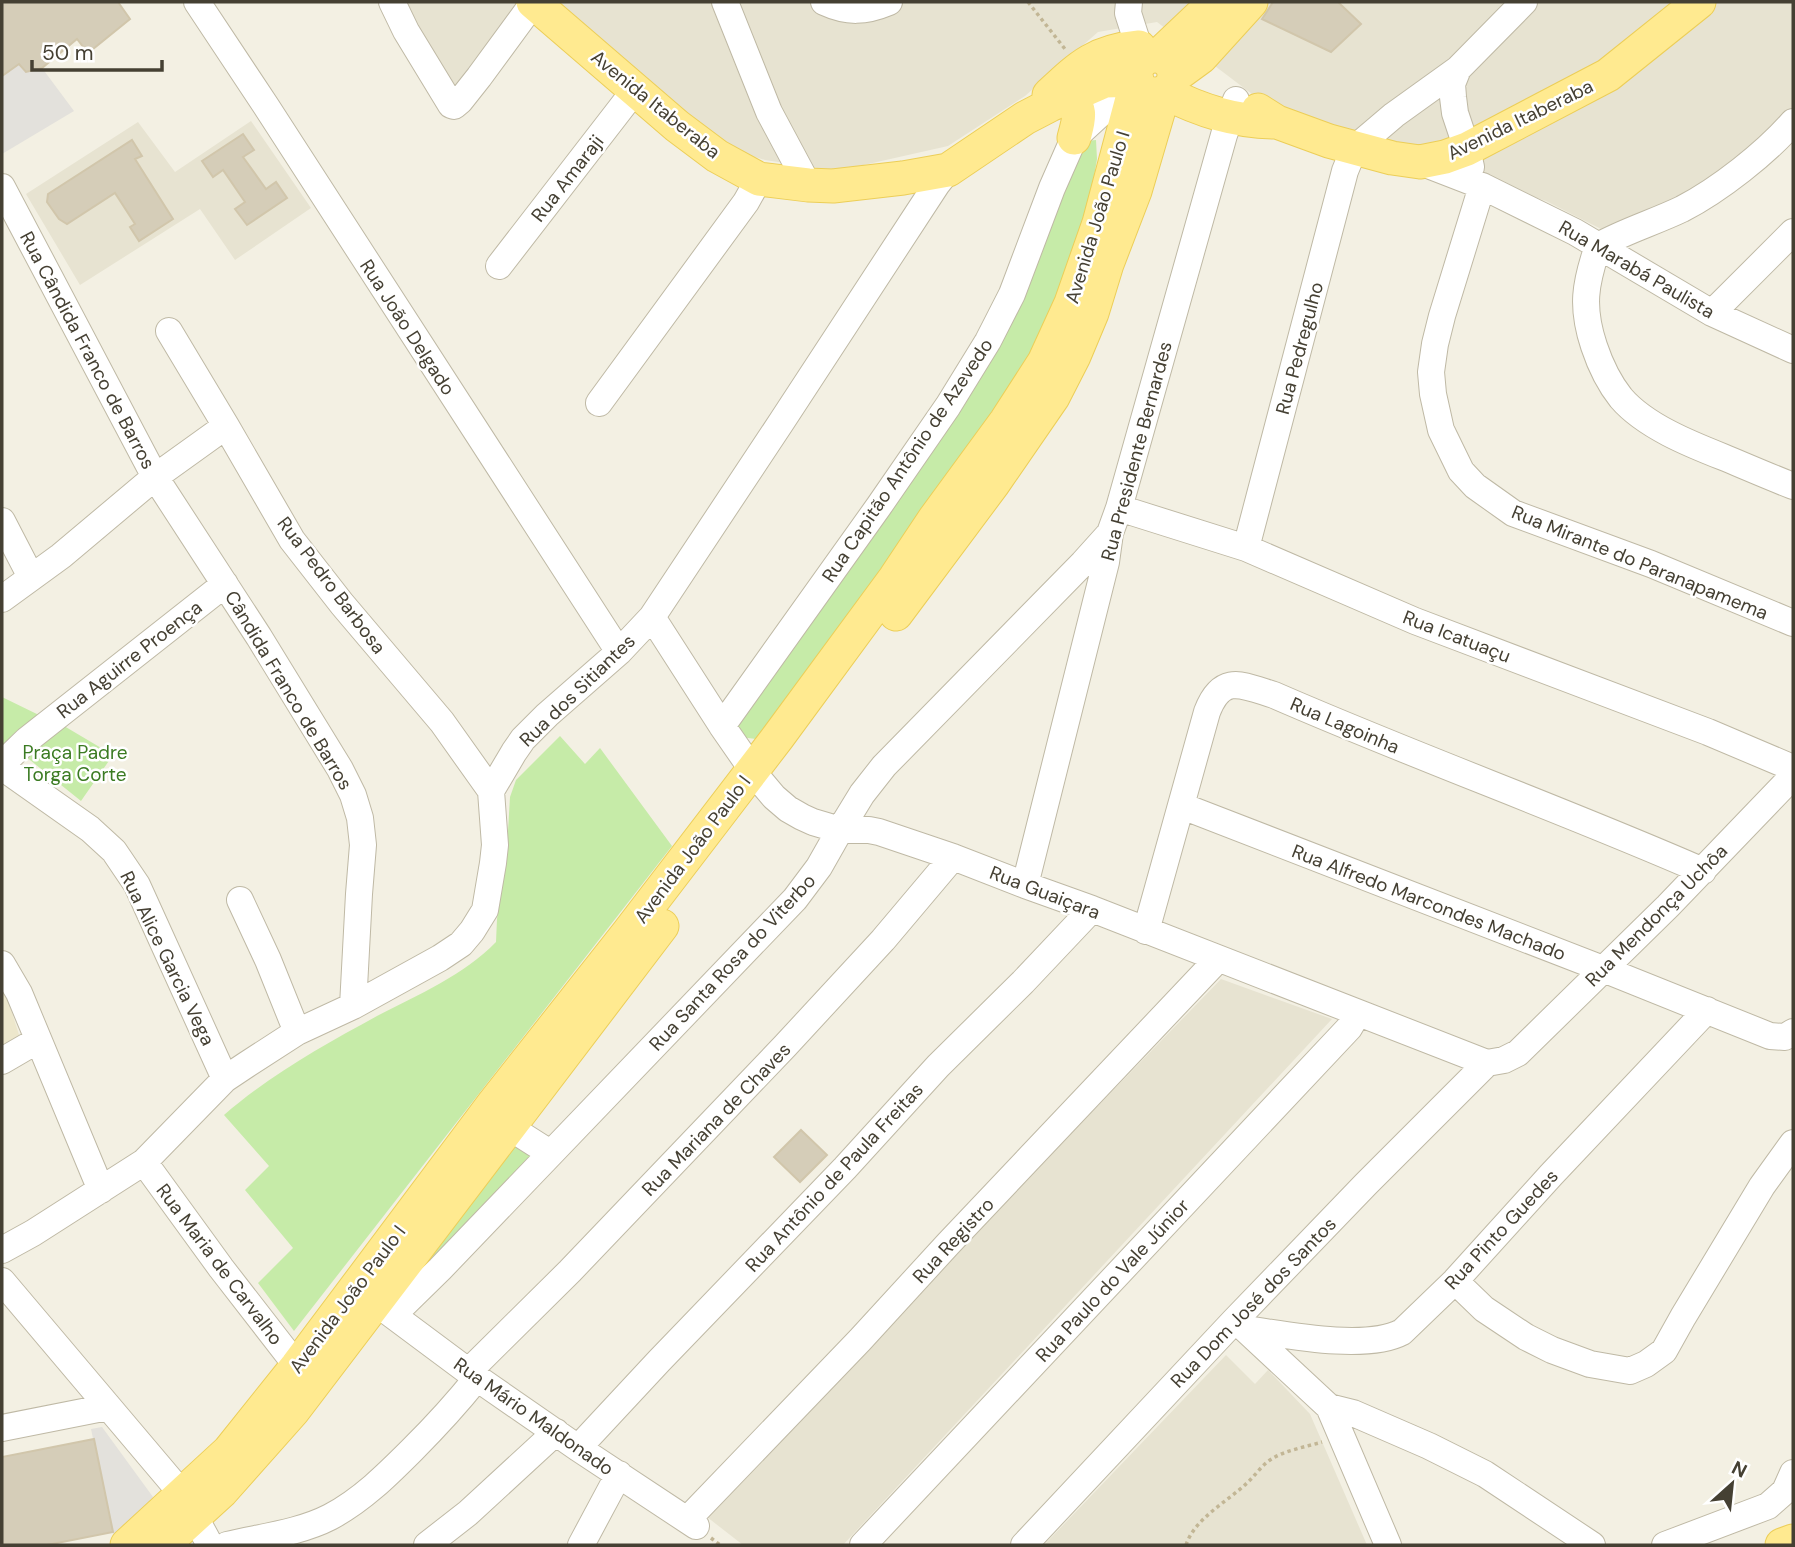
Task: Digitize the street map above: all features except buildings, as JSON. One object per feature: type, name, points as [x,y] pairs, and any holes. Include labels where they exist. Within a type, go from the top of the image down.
[{"type":"main road","name":"Avenida Itaberaba","points":[[534,2],[696,142],[737,168],[760,179],[833,186],[948,170],[1025,118],[1079,68],[1096,57],[1119,49],[1233,109],[1354,149],[1420,162],[1446,157],[1467,149],[1608,75],[1699,2]]},
{"type":"main road","points":[[1153,69],[1214,2]]},
{"type":"main road","points":[[1153,69],[1201,57],[1251,2]]},
{"type":"main road","name":"Avenida Itaberaba","points":[[1025,118],[1105,81],[1153,69]]},
{"type":"main road","name":"Avenida João Paulo I","points":[[163,1545],[196,1519],[384,1309],[509,1127],[760,779],[935,518],[1006,421],[1044,362],[1072,303],[1153,69]]},
{"type":"main road","points":[[1066,99],[1073,101],[1078,107],[1079,117],[1074,138]]},
{"type":"main road","name":"Avenida João Paulo I","points":[[127,1545],[196,1519],[229,1451],[298,1366],[494,1103],[628,933],[760,779]]},
{"type":"main road","points":[[384,1309],[371,1297],[371,1290],[396,1254],[400,1229]]},
{"type":"main road","points":[[1782,1545],[1793,1541]]},
{"type":"street","name":"Rua João Delgado","points":[[197,2],[619,652]]},
{"type":"street","points":[[392,2],[406,31],[454,106],[460,102],[534,2]]},
{"type":"street","points":[[725,2],[769,113],[808,185]]},
{"type":"street","points":[[824,2],[848,10],[874,8],[888,2]]},
{"type":"street","points":[[1129,2],[1128,13],[1153,69]]},
{"type":"street","points":[[1354,149],[1458,69],[1524,2]]},
{"type":"street","name":"Rua Capitão Antônio de Azevedo","points":[[722,726],[887,495],[948,406],[988,341],[1012,294],[1074,138],[1153,69]]},
{"type":"street","points":[[1458,69],[1452,84],[1455,113],[1469,163],[1482,186]]},
{"type":"street","name":"Rua Amaraji","points":[[499,266],[635,90]]},
{"type":"street","points":[[1417,99],[1437,101],[1455,113]]},
{"type":"street","name":"Rua Presidente Bernardes","points":[[1025,885],[1106,562],[1110,533],[1233,109]]},
{"type":"street","points":[[1793,122],[1742,169],[1684,208],[1598,246],[1589,272],[1585,296],[1587,323],[1598,357],[1622,399],[1675,437],[1793,486]]},
{"type":"street","name":"Rua Pedregulho","points":[[1247,548],[1342,184],[1354,149]]},
{"type":"street","name":"Rua Marabá Paulista","points":[[1420,162],[1482,186],[1575,232],[1712,313],[1793,350]]},
{"type":"street","name":"Rua dos Sitiantes","points":[[491,791],[523,739],[619,652],[652,617],[948,170]]},
{"type":"street","points":[[599,403],[760,179]]},
{"type":"street","name":"Rua Mirante do Paranapamema","points":[[1482,186],[1442,316],[1431,372],[1441,430],[1461,471],[1475,486],[1513,513],[1651,564],[1793,623]]},
{"type":"street","name":"Rua Cândida Franco de Barros","points":[[2,187],[155,477]]},
{"type":"street","points":[[1712,313],[1793,232]]},
{"type":"street","name":"Rua Pedro Barbosa","points":[[169,331],[292,540],[342,604],[442,722],[491,791]]},
{"type":"street","points":[[2,599],[61,556],[155,477],[226,426]]},
{"type":"street","name":"Cândida Franco de Barros","points":[[155,477],[225,584],[354,795],[363,845],[353,1006]]},
{"type":"street","name":"Rua Icatuaçu","points":[[1119,508],[1247,548],[1415,621],[1682,722],[1793,768]]},
{"type":"street","points":[[2,521],[31,578]]},
{"type":"street","name":"Rua Santa Rosa do Viterbo","points":[[384,1309],[550,1153],[795,898],[819,867],[862,794],[884,766],[1110,533]]},
{"type":"street","name":"Rua Aguirre Proença","points":[[2,765],[48,723],[225,584]]},
{"type":"street","name":"Rua Guaiçara","points":[[652,617],[722,726],[760,779],[788,809],[802,817],[839,830],[879,832],[953,857],[1487,1063]]},
{"type":"street","name":"Rua Lagoinha","points":[[1146,931],[1211,702],[1226,685],[1233,684],[1274,695],[1441,765],[1610,830],[1703,871]]},
{"type":"street","name":"Rua Alice Garcia Vega","points":[[2,765],[90,828],[114,851],[137,885],[225,1079]]},
{"type":"street","name":"Rua Mendonça Uchôa","points":[[1487,1063],[1504,1060],[1518,1053],[1703,871],[1793,776]]},
{"type":"street","points":[[2,1250],[144,1162],[225,1079],[297,1032],[353,1006],[461,944],[477,925],[485,910],[495,845],[491,791]]},
{"type":"street","name":"Rua Alfredo Marcondes Machado","points":[[1182,806],[1770,1036],[1785,1037],[1793,1032]]},
{"type":"street","name":"Rua Mariana de Chaves","points":[[227,1545],[301,1528],[328,1518],[361,1499],[386,1476],[459,1400],[473,1375],[883,940],[953,857]]},
{"type":"street","points":[[240,900],[297,1032]]},
{"type":"street","name":"Rua Antônio de Paula Freitas","points":[[578,1448],[845,1168],[938,1066],[1023,982],[1091,909]]},
{"type":"street","name":"Rua Registro","points":[[692,1523],[948,1244],[1218,959]]},
{"type":"street","points":[[2,964],[19,993],[101,1190]]},
{"type":"street","name":"Rua Pinto Guedes","points":[[1240,1325],[1318,1339],[1380,1340],[1402,1332],[1455,1281],[1707,1010]]},
{"type":"street","name":"Rua Paulo do Vale Júnior","points":[[863,1545],[1349,1028],[1358,1013]]},
{"type":"street","points":[[2,1060],[38,1040]]},
{"type":"street","name":"Rua Dom José dos Santos","points":[[1024,1545],[1240,1325],[1366,1184],[1487,1063]]},
{"type":"street","points":[[509,1127],[550,1153]]},
{"type":"street","points":[[1455,1281],[1484,1309],[1526,1337],[1552,1350],[1590,1364],[1630,1370],[1646,1364],[1664,1352],[1762,1186],[1790,1152]]},
{"type":"street","name":"Rua Maria de Carvalho","points":[[144,1162],[221,1268],[298,1366]]},
{"type":"street","points":[[2,1281],[108,1407],[196,1519]]},
{"type":"street","name":"Rua Mário Maldonado","points":[[384,1309],[578,1448],[692,1523]]},
{"type":"street","points":[[1240,1325],[1329,1408],[1388,1545]]},
{"type":"street","points":[[2,1428],[108,1407]]},
{"type":"street","points":[[1329,1408],[1353,1413],[1485,1474],[1592,1545]]},
{"type":"street","points":[[427,1545],[468,1513],[556,1432]]},
{"type":"street","points":[[1665,1545],[1769,1506],[1785,1491],[1793,1473]]},
{"type":"street","points":[[582,1545],[619,1474]]},
{"type":"path","points":[[1028,2],[1079,68]]},
{"type":"path","points":[[1186,1545],[1200,1523],[1269,1461],[1285,1453],[1342,1436]]},
{"type":"shaded area","points":[[405,2],[1793,2],[1793,122],[1692,201],[1603,230],[1546,201],[1269,107],[1157,22],[1098,32],[1025,96],[948,146],[837,171],[765,160],[725,148],[541,3],[452,105]]},
{"type":"shaded area","points":[[19,64],[26,72],[42,68],[74,111],[2,154],[2,76]]},
{"type":"shaded area","points":[[251,121],[311,208],[235,260],[200,209],[80,285],[26,194],[138,122],[175,172]]},
{"type":"shaded area","points":[[1221,979],[1332,1019],[843,1545],[743,1545],[707,1517],[936,1273]]},
{"type":"shaded area","points":[[2,990],[20,1038],[2,1048]]},
{"type":"shaded area","points":[[1226,1355],[1255,1384],[1268,1370],[1310,1414],[1367,1545],[1044,1545]]},
{"type":"shaded area","points":[[102,1427],[153,1497],[150,1507],[115,1543],[91,1429]]},
{"type":"green space","points":[[1096,140],[1097,159],[1091,195],[1041,348],[765,740],[740,737],[734,725],[904,483],[1077,142]]},
{"type":"green space","name":"Praça Padre Torga Corte","points":[[2,697],[43,717],[2,749]]},
{"type":"green space","name":"Praça Padre Torga Corte","points":[[59,723],[113,755],[81,801],[25,756]]},
{"type":"green space","points":[[560,736],[585,764],[600,748],[672,846],[294,1331],[258,1283],[293,1248],[245,1190],[269,1166],[224,1115],[298,1061],[455,975],[496,942],[510,797],[516,780]]},
{"type":"green space","points":[[499,1141],[549,1147],[427,1270],[375,1302]]}]
